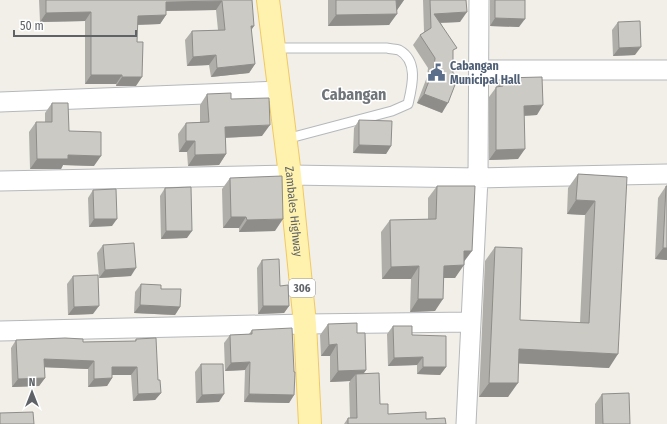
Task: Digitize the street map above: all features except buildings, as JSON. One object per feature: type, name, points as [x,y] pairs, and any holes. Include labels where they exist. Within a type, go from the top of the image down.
[{"type":"main road","name":"Zambales Highway","points":[[268,0],[286,139],[305,324],[310,424]]},
{"type":"street","points":[[466,424],[478,178],[479,0]]},
{"type":"street","points":[[479,70],[667,70]]},
{"type":"street","points":[[0,102],[280,91]]},
{"type":"street","points":[[0,181],[290,176],[478,178],[667,174]]},
{"type":"street","points":[[0,332],[305,324],[471,322]]},
{"type":"lane","points":[[274,48],[393,49],[399,50],[408,59],[413,70],[412,89],[408,104],[392,112],[286,139]]},
{"type":"place","name":"Cabangan Municipal Hall","points":[[437,73]]},
{"type":"district","name":"Cabangan","points":[[354,94]]}]
